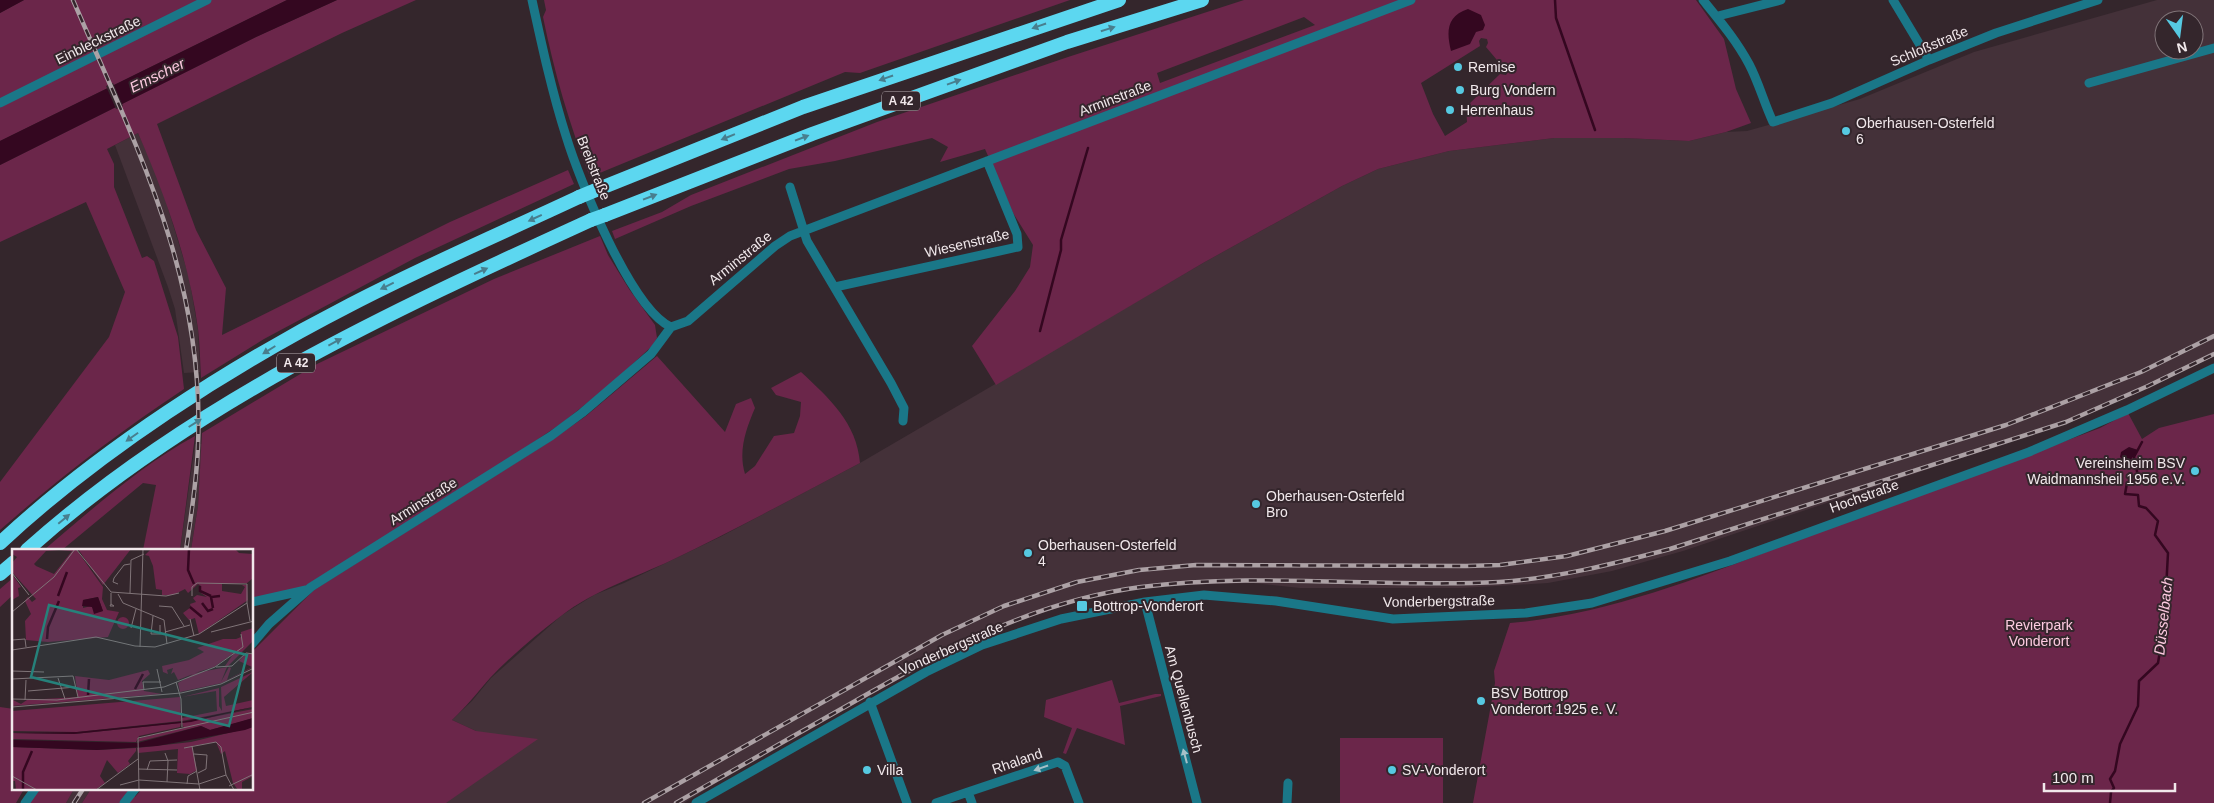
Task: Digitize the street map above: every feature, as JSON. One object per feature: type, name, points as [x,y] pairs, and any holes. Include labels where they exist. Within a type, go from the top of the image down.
[{"type":"highway","name":"A 42","points":[[0,543],[72,481],[173,409],[282,342],[410,275],[579,197],[803,107],[1119,0]]},
{"type":"highway","name":"A 42","points":[[28,549],[101,489],[193,424],[369,324],[592,220],[812,134],[1058,45],[1202,0]]},
{"type":"highway","points":[[0,574],[12,564]]},
{"type":"street","name":"Einbleckstraße","points":[[0,103],[207,0]]},
{"type":"street","name":"Breilstraße","points":[[532,0],[566,138],[584,183],[615,252],[630,280],[655,314],[671,327]]},
{"type":"street","name":"Arminstraße","points":[[254,642],[269,624],[306,590],[519,458],[559,430],[651,354],[671,327],[688,321],[775,246],[804,231],[1411,0]]},
{"type":"street","points":[[1703,0],[1718,16],[1781,0]]},
{"type":"street","points":[[1893,0],[1929,60]]},
{"type":"street","name":"Schloßstraße","points":[[1718,16],[1749,64],[1773,122],[1832,103],[1996,33],[2098,0]]},
{"type":"street","points":[[2089,83],[2214,48]]},
{"type":"street","name":"Wiesenstraße","points":[[835,287],[1018,247],[1017,234],[987,162]]},
{"type":"street","points":[[790,187],[804,231],[900,398],[904,408],[903,421]]},
{"type":"street","name":"Hochstraße","points":[[1511,614],[1543,612],[1592,603],[1730,561],[2046,445],[2127,410],[2214,368]]},
{"type":"street","points":[[254,602],[306,590]]},
{"type":"street","name":"Vonderbergstraße","points":[[696,803],[870,702],[982,645],[1061,619],[1145,602],[1204,595],[1276,601],[1393,619],[1511,614]]},
{"type":"street","name":"Am Quellenbusch","points":[[1145,602],[1197,803]]},
{"type":"street","points":[[870,702],[907,803]]},
{"type":"street","name":"Rhaland","points":[[936,803],[1058,762],[1065,766],[1079,803]]},
{"type":"street","points":[[1287,803],[1288,783]]},
{"type":"street","points":[[25,803],[34,790]]},
{"type":"street","points":[[124,803],[134,790]]},
{"type":"street","points":[[968,792],[972,803]]},
{"type":"shaded area","points":[[2157,0],[2214,0],[2214,356],[2139,392],[2072,421],[1683,551],[1612,571],[1548,583],[1462,588],[1300,588],[1253,583],[1148,586],[1086,598],[993,630],[956,648],[754,759],[684,803],[409,803],[476,731],[452,720],[472,701],[491,678],[562,615],[594,595],[624,583],[720,537],[860,463],[1203,263],[1342,186],[1378,169],[1449,151],[1554,138],[1624,138],[1689,141],[1726,132],[1747,131],[1860,99],[1974,52]]},
{"type":"shaded area","points":[[138,133],[160,182],[189,277],[198,330],[200,372],[184,373],[175,309],[115,145]]},
{"type":"shaded area","points":[[195,444],[202,444],[198,506],[191,549],[180,549]]},
{"type":"shaded area","points":[[73,790],[90,790],[82,803],[66,803]]},
{"type":"green space","points":[[24,0],[287,0],[0,141],[0,13]]},
{"type":"green space","points":[[337,0],[416,0],[342,33],[157,124],[196,230],[226,288],[222,335],[450,222],[568,170],[574,184],[415,258],[264,339],[201,378],[198,329],[189,278],[175,229],[148,156],[138,133],[107,149],[114,164],[114,187],[142,258],[147,256],[154,261],[178,337],[184,389],[90,456],[0,530],[0,482],[109,337],[125,292],[86,202],[0,242],[0,165],[256,37]]},
{"type":"green space","points":[[544,0],[1070,0],[860,73],[845,72],[590,177],[575,137],[557,77],[543,17],[546,10]]},
{"type":"green space","points":[[1244,0],[1696,0],[1724,39],[1736,89],[1751,123],[1726,132],[1689,141],[1624,138],[1554,138],[1449,151],[1378,169],[1342,186],[1203,263],[996,385],[972,346],[1015,291],[1030,267],[1033,245],[1013,213],[985,149],[940,162],[948,147],[932,138],[835,161],[789,169],[691,206],[615,239],[612,231],[662,212],[691,195],[877,122]],"holes":[[[1304,17],[1315,25],[1160,83],[1157,73]],[[1481,38],[1487,39],[1486,47],[1502,66],[1509,69],[1508,72],[1506,75],[1500,74],[1466,107],[1467,122],[1445,136],[1433,114],[1421,83],[1480,46],[1479,41]]]},
{"type":"green space","points":[[600,236],[608,255],[629,289],[655,325],[657,338],[652,346],[612,383],[562,423],[504,462],[304,587],[254,598],[254,549],[191,549],[198,506],[202,433],[317,364],[494,279]]},
{"type":"green space","points":[[657,356],[725,432],[736,404],[751,398],[755,408],[744,440],[742,457],[745,474],[755,466],[774,436],[794,433],[800,416],[801,402],[776,395],[771,388],[801,372],[840,412],[853,436],[858,449],[860,463],[696,548],[587,599],[561,616],[515,653],[452,720],[476,731],[538,739],[446,803],[82,803],[90,790],[135,790],[135,797],[141,790],[254,790],[254,650],[314,590],[549,442],[586,416]]},
{"type":"green space","name":"Revierpark Vonderort","points":[[2128,413],[2142,439],[2159,428],[2214,414],[2214,803],[1473,803],[1495,683],[1494,671],[1510,623],[1590,610],[1630,600],[1709,574],[2100,428]]},
{"type":"green space","points":[[195,436],[180,549],[143,549],[156,485],[143,483],[63,549],[45,549],[135,475]]},
{"type":"green space","points":[[12,579],[12,596],[0,607],[0,589]]},
{"type":"green space","points":[[1112,680],[1119,703],[1155,694],[1161,694],[1161,696],[1120,706],[1125,745],[1077,728],[1066,754],[1063,753],[1072,728],[1044,717],[1046,700]]},
{"type":"green space","points":[[0,707],[12,709],[12,790],[23,790],[16,803],[0,803]]},
{"type":"green space","name":"SV-Vonderort","points":[[1340,738],[1443,738],[1443,803],[1340,803]]},
{"type":"green space","points":[[36,790],[73,790],[66,803],[27,803]]},
{"type":"water","points":[[0,0],[24,0],[0,13]]},
{"type":"water","name":"Emscher","points":[[287,0],[337,0],[256,37],[0,165],[0,141]]},
{"type":"water","points":[[1468,9],[1481,15],[1485,25],[1483,30],[1476,32],[1470,44],[1451,51],[1449,31],[1452,20]]},
{"type":"water","points":[[2129,447],[2138,450],[2130,461],[2123,460],[2120,457],[2121,452]]},
{"type":"pier","points":[[113,83],[123,106],[116,109],[106,86]]},
{"type":"waterway","points":[[1555,0],[1556,18],[1595,130]]},
{"type":"waterway","points":[[1040,331],[1061,250],[1061,240],[1088,148]]},
{"type":"waterway","name":"Düsselbach","points":[[2110,803],[2111,792],[2114,788],[2110,779],[2115,771],[2120,744],[2138,706],[2139,681],[2158,663],[2164,627],[2168,553],[2155,535],[2158,521],[2146,508],[2139,506],[2138,495],[2125,494],[2127,483],[2139,481],[2134,457],[2142,442]]},
{"type":"railway","points":[[73,0],[143,162],[162,215],[178,270],[190,326],[197,384],[198,445],[195,485],[186,549]]},
{"type":"railway","points":[[644,803],[942,635],[1004,606],[1077,582],[1139,570],[1196,565],[1466,566],[1500,565],[1567,556],[1665,531],[2006,425],[2141,372],[2214,336]]},
{"type":"railway","points":[[676,803],[954,647],[1026,616],[1063,604],[1141,587],[1185,583],[1275,580],[1409,583],[1499,582],[1585,570],[1670,549],[2066,422],[2148,386],[2214,354]]},
{"type":"railway","points":[[74,803],[82,790]]},
{"type":"place","name":"Remise","points":[[1458,67]]},
{"type":"place","name":"Burg Vondern","points":[[1460,90]]},
{"type":"place","name":"Herrenhaus","points":[[1450,110]]},
{"type":"place","name":"Oberhausen-Osterfeld 6","points":[[1846,131]]},
{"type":"place","name":"Vereinsheim BSV Waidmannsheil 1956 e.V.","points":[[2195,471]]},
{"type":"place","name":"Oberhausen-Osterfeld Bro","points":[[1256,504]]},
{"type":"place","name":"Oberhausen-Osterfeld 4","points":[[1028,553]]},
{"type":"place","name":"Bottrop-Vonderort","points":[[1082,606]]},
{"type":"place","name":"BSV Bottrop Vonderort 1925 e. V.","points":[[1481,701]]},
{"type":"place","name":"Villa","points":[[867,770]]},
{"type":"place","name":"SV-Vonderort","points":[[1392,770]]}]
